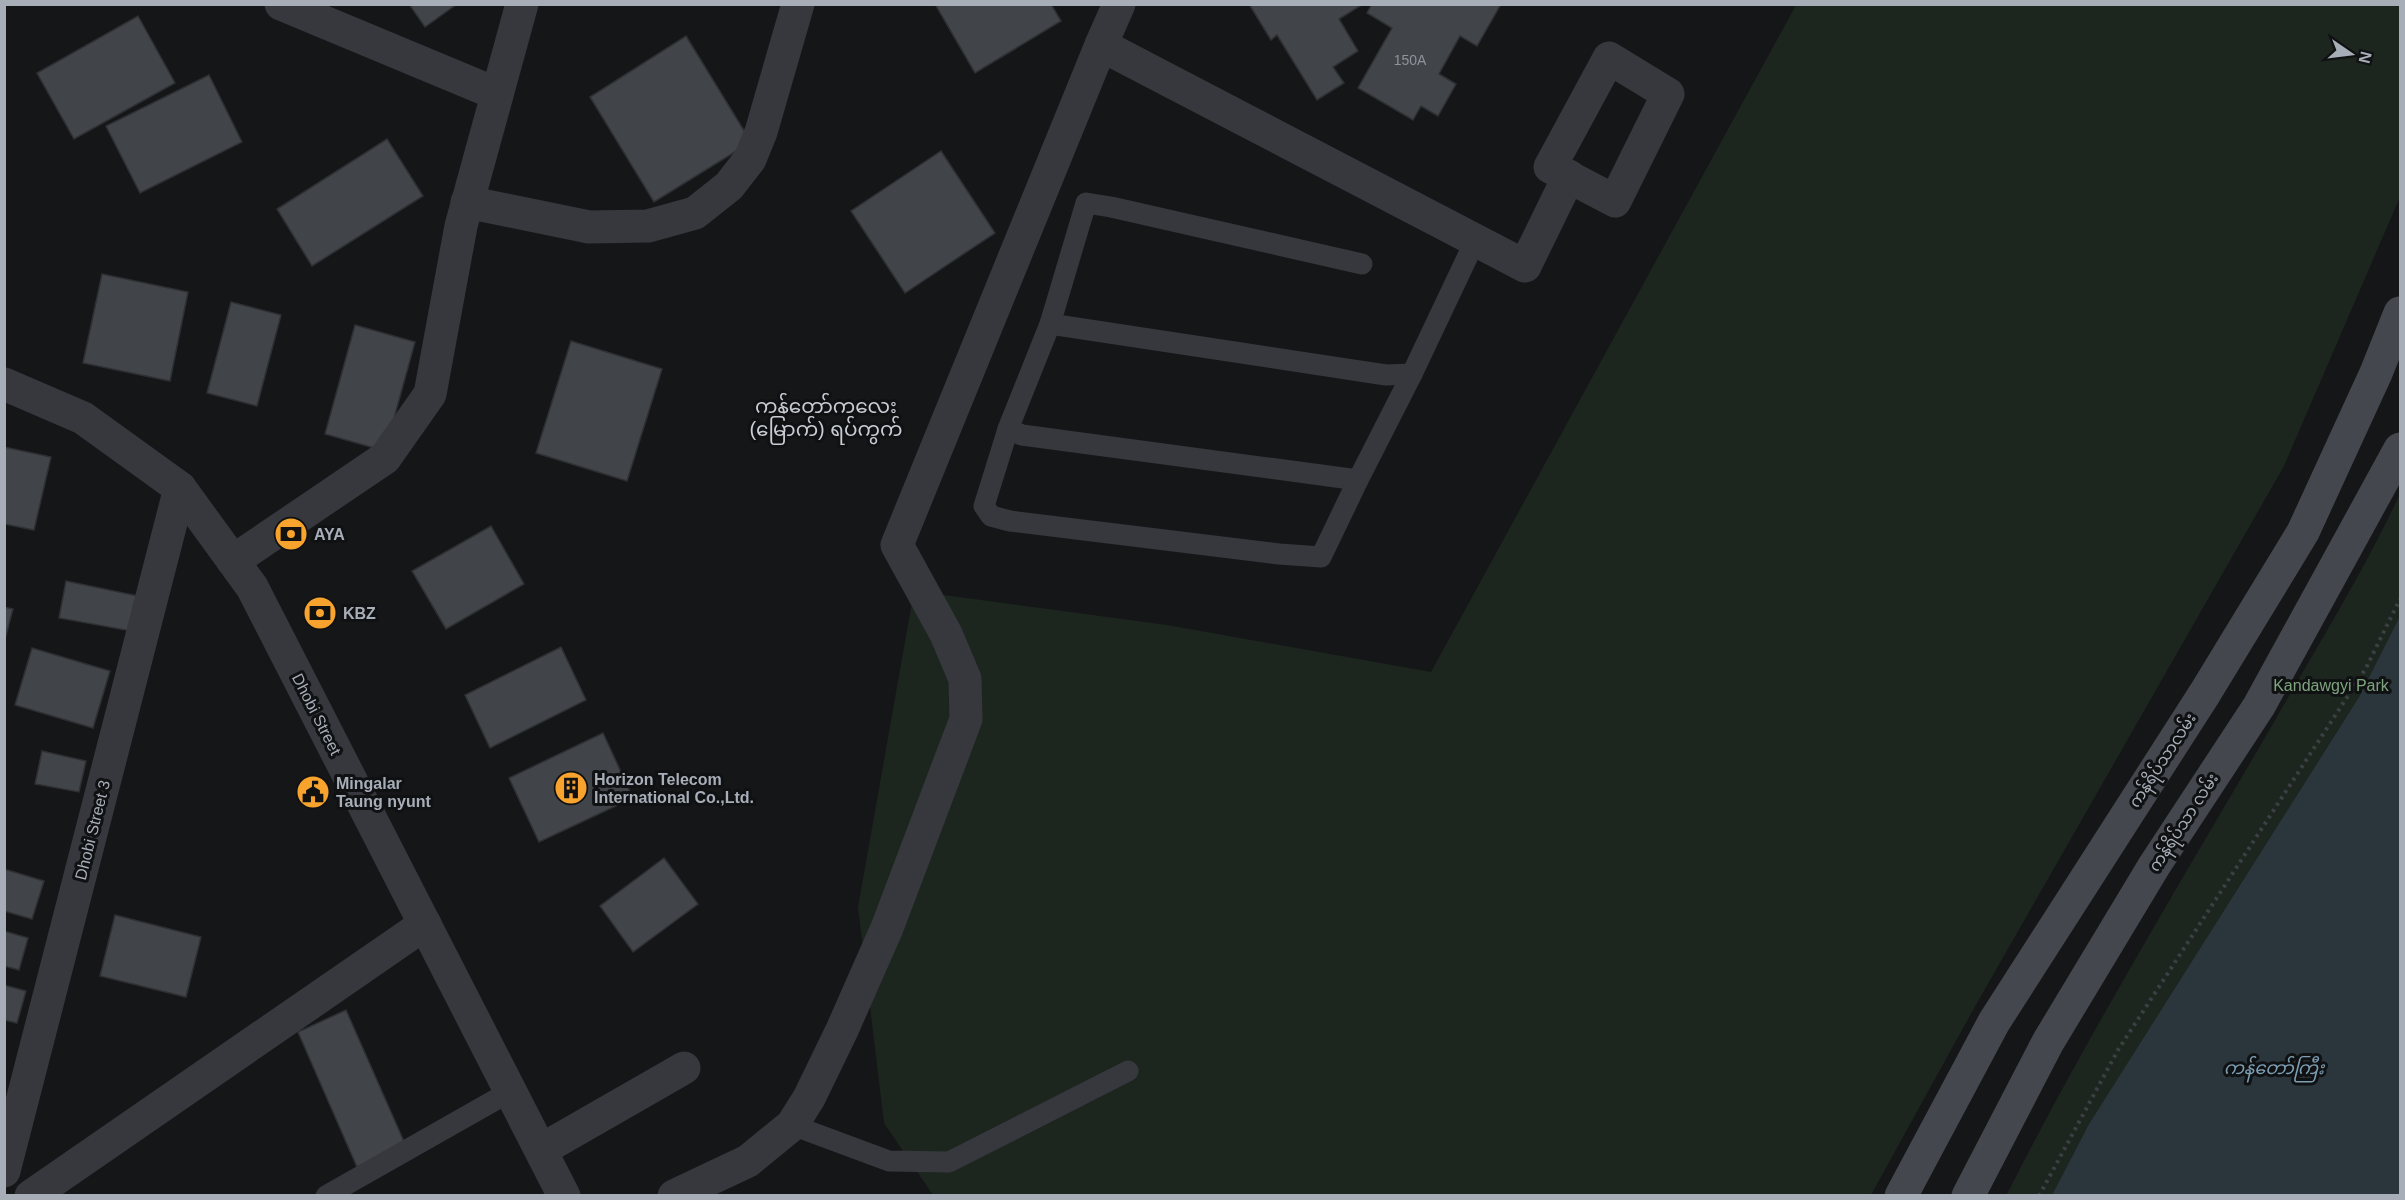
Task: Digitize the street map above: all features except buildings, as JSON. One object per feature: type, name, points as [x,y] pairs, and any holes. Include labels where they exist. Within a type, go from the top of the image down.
[{"type":"main road","name":"ကန်ရိပ်သာလမ်း","points":[[1901,1196],[1994,1022],[2198,703],[2302,532],[2376,373],[2400,313]]},
{"type":"main road","name":"ကန်ရိပ်သာ လမ်း","points":[[1968,1196],[2048,1042],[2154,866],[2259,706],[2400,448]]},
{"type":"street","points":[[281,4],[497,94]]},
{"type":"street","points":[[233,561],[385,458],[430,394],[461,226],[522,4]]},
{"type":"street","points":[[467,202],[589,227],[648,226],[695,213],[729,186],[750,159],[761,132],[798,4]]},
{"type":"street","points":[[674,1196],[748,1161],[792,1125],[809,1098],[843,1030],[887,928],[966,719],[964,679],[946,634],[897,545],[1119,4]]},
{"type":"street","points":[[1101,45],[1525,266],[1569,176]]},
{"type":"street","name":"Dhobi Street","points":[[4,384],[83,418],[180,488],[252,587],[564,1196]]},
{"type":"street","name":"Dhobi Street 3","points":[[4,1171],[180,488]]},
{"type":"street","points":[[31,1196],[425,924]]},
{"type":"street","points":[[541,1150],[684,1068]]},
{"type":"lane","points":[[1362,264],[1086,203],[1050,324],[1008,429],[984,506],[991,516],[1010,521],[1279,554],[1322,557],[1475,241]]},
{"type":"lane","points":[[1050,324],[1386,375],[1412,375]]},
{"type":"lane","points":[[1008,429],[1022,435],[1358,480]]},
{"type":"lane","points":[[792,1125],[889,1161],[949,1162],[1128,1071]]},
{"type":"lane","points":[[326,1196],[511,1092]]},
{"type":"path","points":[[2039,1196],[2118,1050],[2366,668],[2400,599]]},
{"type":"green space","points":[[1796,5],[2400,5],[2400,197],[2284,466],[1973,1010],[1871,1195],[933,1195],[884,1123],[858,907],[914,591],[1167,625],[1431,672]]},
{"type":"green space","name":"Kandawgyi Park","points":[[2400,494],[2400,616],[2359,697],[2089,1124],[2052,1195],[2006,1196],[2070,1074],[2341,607]]},
{"type":"water","name":"ကန်တော်ကြီး","points":[[2400,616],[2400,1195],[2052,1195],[2089,1124],[2359,697]]},
{"type":"place","name":"AYA","points":[[291,534]]},
{"type":"place","name":"KBZ","points":[[320,613]]},
{"type":"place","name":"Horizon Telecom International Co.,Ltd.","points":[[571,788]]},
{"type":"place","name":"Mingalar Taung nyunt","points":[[313,792]]},
{"type":"district","name":"ကန်တော်ကလေး (မြောက်) ရပ်ကွက်","points":[[826,418]]}]
